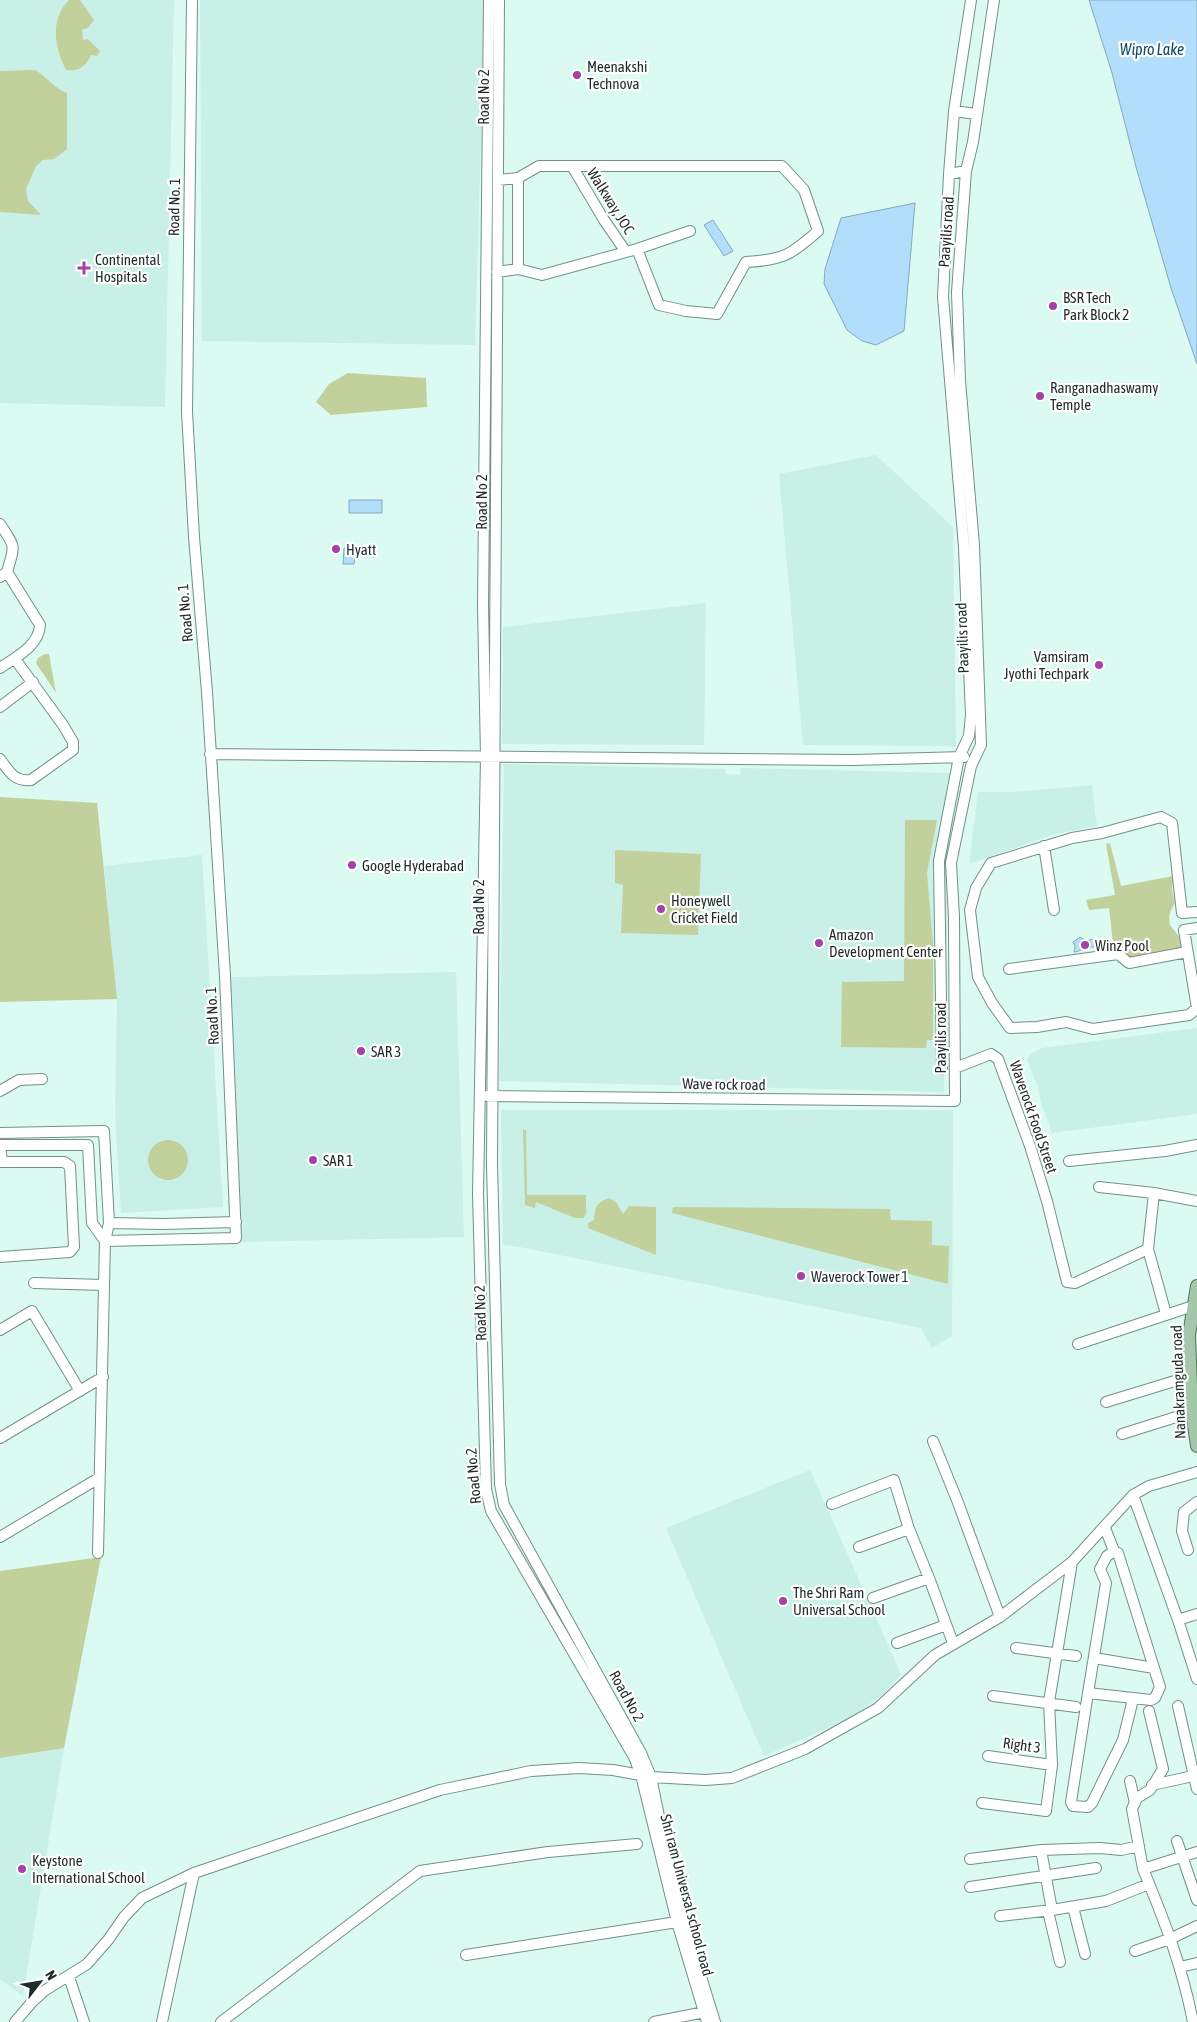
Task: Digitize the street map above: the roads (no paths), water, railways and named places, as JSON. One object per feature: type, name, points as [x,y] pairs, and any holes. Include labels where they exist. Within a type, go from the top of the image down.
[{"type":"main road","name":"Nanakramguda road","points":[[1197,1286],[1194,1301],[1191,1376],[1195,1398],[1192,1412],[1197,1446]]},
{"type":"street","name":"Road No. 1","points":[[105,1241],[236,1238],[225,976],[194,537],[187,395],[192,0]]},
{"type":"street","name":"Road No 2","points":[[490,0],[483,606],[493,828],[492,1212],[500,1484],[504,1505],[641,1753],[646,1776]]},
{"type":"street","name":"Road No 2","points":[[478,1194],[491,757],[499,0]]},
{"type":"street","name":"Paayilis road","points":[[942,1069],[939,861],[959,757],[969,736],[971,715],[964,547],[944,297],[949,174],[954,111],[971,0]]},
{"type":"street","name":"Paayilis road","points":[[955,1101],[954,917],[951,863],[971,766],[981,744],[974,545],[960,381],[957,292],[966,171],[994,0]]},
{"type":"street","points":[[954,111],[976,114]]},
{"type":"street","points":[[498,180],[518,178],[539,166],[782,166],[804,190],[818,231],[795,251],[770,261],[746,262],[717,314],[658,304],[637,250]]},
{"type":"street","name":"Walkway, JOC","points":[[572,166],[604,220],[626,252]]},
{"type":"street","name":"Paayilis road","points":[[949,174],[966,171]]},
{"type":"street","points":[[518,178],[518,269]]},
{"type":"street","points":[[497,272],[518,269],[542,275],[637,250],[690,230]]},
{"type":"street","points":[[0,524],[13,544],[13,551],[4,574],[40,625],[36,640],[0,668]]},
{"type":"street","points":[[0,759],[13,775],[22,781],[31,780],[73,750],[73,742],[15,658]]},
{"type":"street","points":[[0,707],[33,682]]},
{"type":"street","points":[[210,754],[853,760],[959,757],[974,759]]},
{"type":"street","points":[[1161,817],[1172,823],[1182,913],[1197,1008],[1189,1015],[1094,1029],[1066,1022],[1037,1027],[1010,1028],[992,1003],[978,977],[970,910],[976,888],[991,863],[1044,846],[1161,817]]},
{"type":"street","points":[[1044,846],[1054,910]]},
{"type":"street","points":[[939,861],[951,863]]},
{"type":"street","points":[[1182,913],[1197,912]]},
{"type":"street","points":[[1184,930],[1197,928]]},
{"type":"street","points":[[1009,969],[1118,954],[1129,963],[1187,952]]},
{"type":"street","name":"Waverock Food Street","points":[[955,1068],[991,1054],[998,1059],[1030,1146],[1065,1279],[1069,1284],[1075,1283],[1148,1249]]},
{"type":"street","points":[[0,1091],[19,1080],[42,1079]]},
{"type":"street","name":"Wave rock road","points":[[481,1096],[955,1101]]},
{"type":"street","points":[[0,1133],[104,1130],[109,1222],[105,1241],[98,1552]]},
{"type":"street","points":[[0,1257],[70,1252],[74,1247],[70,1166],[64,1162],[1,1162],[0,1145],[88,1144],[92,1223],[105,1241]]},
{"type":"street","points":[[1069,1161],[1165,1151],[1197,1145]]},
{"type":"street","points":[[1099,1187],[1197,1201]]},
{"type":"street","name":"Road No.2","points":[[478,1194],[486,1489],[491,1511],[646,1776]]},
{"type":"street","points":[[1154,1194],[1148,1249],[1166,1314]]},
{"type":"street","points":[[109,1222],[164,1224],[236,1222]]},
{"type":"street","points":[[34,1283],[104,1285]]},
{"type":"street","points":[[1078,1344],[1166,1314],[1194,1301]]},
{"type":"street","points":[[0,1330],[32,1311],[80,1391]]},
{"type":"street","points":[[1106,1402],[1191,1376]]},
{"type":"street","points":[[0,1438],[103,1377]]},
{"type":"street","points":[[1122,1434],[1192,1412]]},
{"type":"street","points":[[933,1441],[958,1500],[1000,1618]]},
{"type":"street","points":[[15,2022],[44,1991],[87,1964],[108,1940],[124,1917],[142,1898],[194,1872],[440,1790],[531,1771],[579,1768],[613,1770],[646,1776],[705,1780],[732,1778],[805,1748],[878,1708],[935,1655],[953,1643],[1000,1618],[1072,1562],[1133,1495],[1149,1486],[1197,1472]]},
{"type":"street","points":[[0,1537],[99,1478]]},
{"type":"street","points":[[832,1504],[894,1480],[909,1530],[953,1643]]},
{"type":"street","points":[[1133,1495],[1197,1679]]},
{"type":"street","points":[[1188,1550],[1182,1531],[1184,1512],[1197,1502]]},
{"type":"street","points":[[859,1547],[909,1530]]},
{"type":"street","points":[[1103,1530],[1111,1552]]},
{"type":"street","points":[[1111,1552],[1100,1569],[1106,1583],[1071,1802],[1073,1806],[1085,1807],[1092,1803],[1123,1740],[1133,1699]]},
{"type":"street","points":[[1088,1693],[1151,1700],[1156,1698],[1160,1687],[1118,1553],[1111,1552]]},
{"type":"street","points":[[982,1803],[1046,1811],[1052,1765],[1049,1702],[1072,1562]]},
{"type":"street","points":[[873,1598],[929,1578]]},
{"type":"street","points":[[1178,1620],[1197,1614]]},
{"type":"street","points":[[897,1643],[946,1625]]},
{"type":"street","points":[[1016,1648],[1076,1656]]},
{"type":"street","points":[[1094,1658],[1154,1668]]},
{"type":"street","points":[[994,1696],[1076,1707]]},
{"type":"street","points":[[1178,1706],[1197,1789]]},
{"type":"street","points":[[1149,1711],[1163,1769],[1150,1790],[1138,1798],[1132,1809],[1143,1869],[1172,1938],[1186,1986],[1193,2022]]},
{"type":"street","name":"Right 3","points":[[988,1756],[1052,1765]]},
{"type":"street","name":"Shri ram Universal school road","points":[[646,1776],[677,1922],[706,2017]]},
{"type":"street","name":"Shri ram Universal school road","points":[[646,1776],[683,1915],[715,2022]]},
{"type":"street","points":[[1152,1785],[1193,1776]]},
{"type":"street","points":[[1130,1781],[1135,1803]]},
{"type":"street","points":[[1177,1842],[1197,1900]]},
{"type":"street","points":[[221,2022],[420,1871],[548,1852],[637,1844]]},
{"type":"street","points":[[970,1859],[1041,1850],[1100,1848],[1121,1850],[1139,1846]]},
{"type":"street","points":[[1041,1850],[1047,1875],[1050,1911],[1060,1962]]},
{"type":"street","points":[[1143,1869],[1197,1852]]},
{"type":"street","points":[[970,1887],[1096,1868]]},
{"type":"street","points":[[162,2022],[194,1872]]},
{"type":"street","points":[[1000,1916],[1050,1911],[1106,1901],[1149,1884]]},
{"type":"street","points":[[1073,1906],[1085,1954]]},
{"type":"street","points":[[466,1955],[677,1922]]},
{"type":"street","points":[[1135,1951],[1172,1938],[1197,1926]]},
{"type":"street","points":[[1180,1967],[1197,1963]]},
{"type":"street","points":[[68,1976],[84,2022]]},
{"type":"street","points":[[654,2022],[706,2017]]},
{"type":"water","name":"Wipro Lake","points":[[1089,0],[1197,0],[1197,364],[1171,288],[1136,167],[1112,73]]},
{"type":"water","points":[[915,203],[904,331],[876,345],[862,341],[847,330],[824,284],[825,269],[841,218]]},
{"type":"water","points":[[713,220],[733,251],[724,256],[704,225]]},
{"type":"water","points":[[349,500],[382,500],[382,513],[349,513]]},
{"type":"water","points":[[344,548],[376,549],[375,557],[355,556],[354,564],[343,564]]},
{"type":"water","name":"Winz Pool","points":[[1080,937],[1086,941],[1093,939],[1095,947],[1088,947],[1074,952],[1075,946],[1073,942]]},
{"type":"place","name":"Meenakshi Technova","points":[[577,75]]},
{"type":"place","name":"Continental Hospitals","points":[[84,268]]},
{"type":"place","name":"BSR Tech Park Block 2","points":[[1053,306]]},
{"type":"place","name":"Ranganadhaswamy Temple","points":[[1040,396]]},
{"type":"place","name":"Hyatt","points":[[336,549]]},
{"type":"place","name":"Vamsiram Jyothi Techpark","points":[[1099,665]]},
{"type":"place","name":"Google Hyderabad","points":[[352,865]]},
{"type":"place","name":"Honeywell Cricket Field","points":[[661,909]]},
{"type":"place","name":"Amazon Development Center","points":[[819,943]]},
{"type":"place","name":"Winz Pool","points":[[1085,945]]},
{"type":"place","name":"SAR 3","points":[[361,1051]]},
{"type":"place","name":"SAR 1","points":[[313,1160]]},
{"type":"place","name":"Waverock Tower 1","points":[[801,1276]]},
{"type":"place","name":"The Shri Ram Universal School","points":[[783,1601]]},
{"type":"place","name":"Keystone International School","points":[[22,1869]]}]
